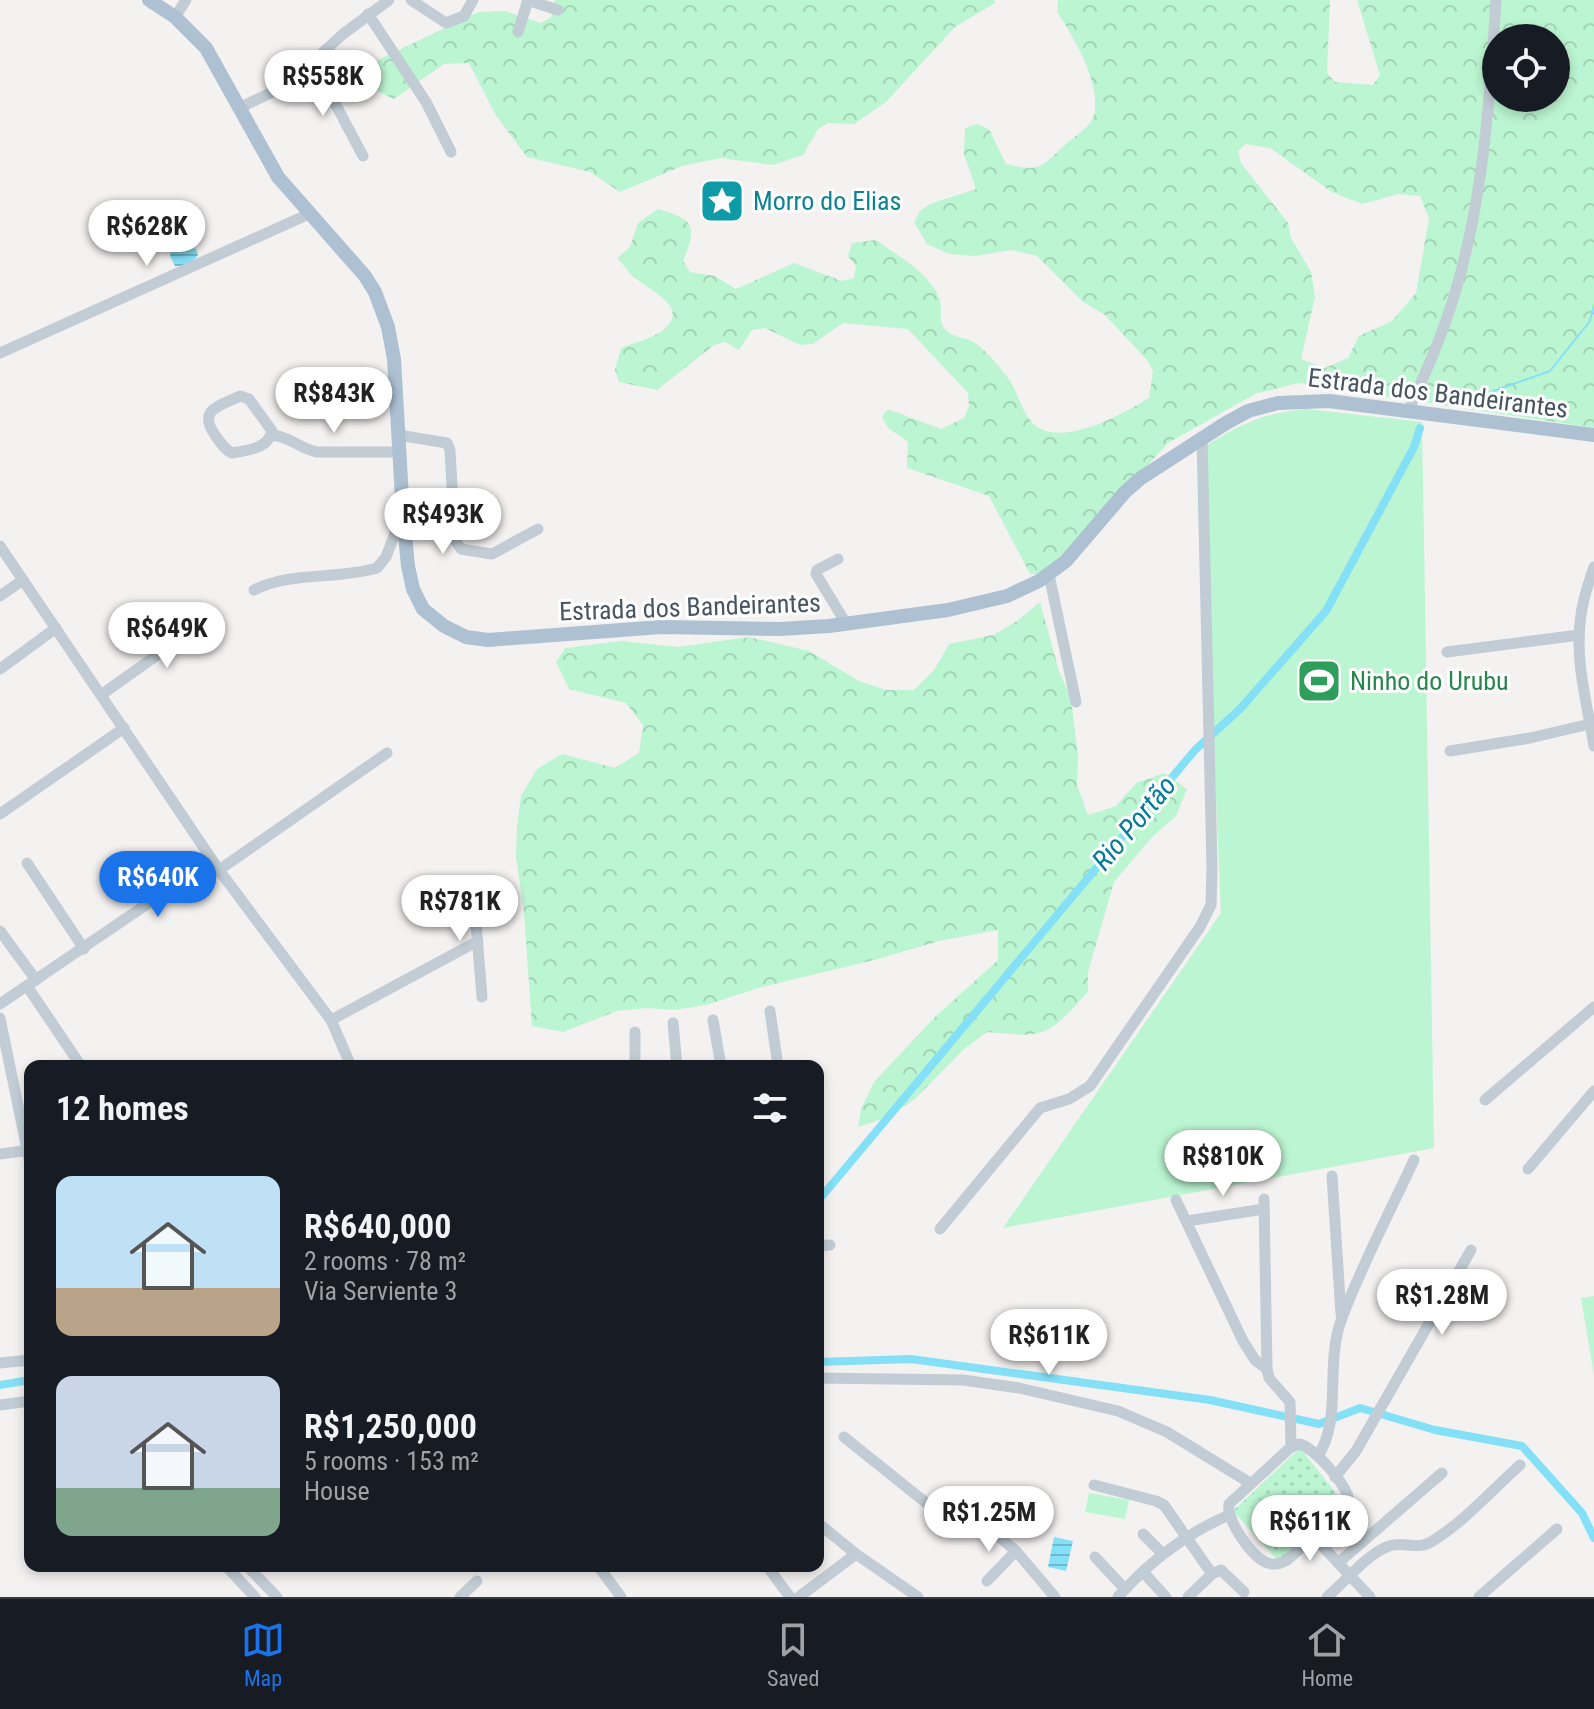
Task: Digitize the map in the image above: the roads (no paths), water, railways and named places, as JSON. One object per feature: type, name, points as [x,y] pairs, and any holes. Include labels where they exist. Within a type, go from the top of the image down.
[{"type":"main road","name":"Estrada dos Bandeirantes","points":[[149,0],[174,10],[206,48],[219,66],[278,177],[365,276],[379,300],[394,359],[408,566],[417,600],[434,619],[466,637],[503,640],[661,627],[780,629],[847,625],[990,601],[1016,593],[1049,575],[1086,540],[1125,492],[1202,437],[1248,411],[1291,400],[1329,401],[1594,435]]},
{"type":"street","points":[[174,10],[186,0]]},
{"type":"street","points":[[239,108],[287,85],[368,14],[389,0]]},
{"type":"street","points":[[411,0],[446,23],[464,16],[473,0]]},
{"type":"street","points":[[518,32],[528,0],[558,10]]},
{"type":"street","points":[[1408,411],[1441,334],[1458,284],[1470,229],[1489,99],[1496,0]]},
{"type":"street","points":[[368,14],[426,102],[451,152]]},
{"type":"street","points":[[313,62],[363,156]]},
{"type":"street","points":[[0,353],[309,214]]},
{"type":"street","points":[[244,397],[249,399],[272,431],[271,435],[265,444],[258,447],[228,452],[207,425],[207,418],[211,410],[244,397]]},
{"type":"street","points":[[271,435],[291,438],[307,450],[317,452],[399,452]]},
{"type":"street","points":[[398,435],[447,443],[450,450],[455,540],[461,549],[492,554],[538,529]]},
{"type":"street","points":[[940,1229],[1040,1108],[1069,1099],[1090,1086],[1200,927],[1211,905],[1202,437]]},
{"type":"street","points":[[254,590],[278,579],[320,578],[377,568],[386,557],[403,515]]},
{"type":"street","points":[[0,546],[216,865],[331,1020],[348,1060]]},
{"type":"street","points":[[838,559],[817,570],[817,576],[847,625]]},
{"type":"street","points":[[1594,567],[1584,596],[1579,635],[1594,746]]},
{"type":"street","points":[[1049,575],[1076,702]]},
{"type":"street","points":[[0,596],[23,580]]},
{"type":"street","points":[[101,695],[212,616]]},
{"type":"street","points":[[0,669],[56,628]]},
{"type":"street","points":[[1447,652],[1579,635]]},
{"type":"street","points":[[1450,751],[1590,724]]},
{"type":"street","points":[[0,814],[124,728]]},
{"type":"street","points":[[0,1004],[387,753]]},
{"type":"street","points":[[27,863],[84,949]]},
{"type":"street","points":[[473,887],[482,997]]},
{"type":"street","points":[[0,931],[77,1060]]},
{"type":"street","points":[[331,1020],[478,941]]},
{"type":"street","points":[[1485,1100],[1594,1007]]},
{"type":"street","points":[[770,1011],[777,1060]]},
{"type":"street","points":[[0,1018],[24,1129]]},
{"type":"street","points":[[713,1020],[720,1060]]},
{"type":"street","points":[[673,1023],[676,1060]]},
{"type":"street","points":[[635,1032],[635,1060]]},
{"type":"street","points":[[1528,1169],[1594,1091]]},
{"type":"street","points":[[19,1108],[24,1113]]},
{"type":"street","points":[[0,1154],[24,1151]]},
{"type":"street","points":[[1318,1456],[1330,1432],[1332,1358],[1341,1318],[1414,1160]]},
{"type":"street","points":[[1332,1176],[1341,1318]]},
{"type":"street","points":[[1176,1200],[1243,1341],[1255,1360],[1267,1369]]},
{"type":"street","points":[[1187,1221],[1264,1204],[1267,1369],[1273,1384],[1289,1398],[1291,1447]]},
{"type":"street","points":[[1335,1477],[1356,1451],[1471,1250]]},
{"type":"street","points":[[0,1357],[0,1363],[24,1361]]},
{"type":"street","points":[[824,1378],[963,1380],[1019,1388],[1118,1411],[1167,1432],[1250,1483]]},
{"type":"street","points":[[0,1405],[24,1402]]},
{"type":"street","points":[[844,1437],[945,1518],[998,1536],[1016,1551],[1055,1597]]},
{"type":"street","points":[[1305,1445],[1318,1456],[1349,1496],[1348,1505],[1287,1560],[1269,1564],[1256,1555],[1231,1522],[1229,1504],[1291,1447],[1305,1445]]},
{"type":"street","points":[[1327,1597],[1376,1553],[1389,1546],[1422,1546],[1430,1542],[1454,1525],[1520,1465]]},
{"type":"street","points":[[1338,1563],[1442,1473]]},
{"type":"street","points":[[1094,1485],[1156,1501],[1170,1512],[1212,1574]]},
{"type":"street","points":[[1095,1557],[1121,1593],[1162,1553],[1187,1536],[1229,1515]]},
{"type":"street","points":[[824,1528],[918,1597]]},
{"type":"street","points":[[1479,1597],[1557,1529]]},
{"type":"street","points":[[1143,1534],[1162,1553]]},
{"type":"street","points":[[1313,1536],[1370,1597]]},
{"type":"street","points":[[987,1581],[1016,1551]]},
{"type":"street","points":[[799,1597],[856,1554]]},
{"type":"street","points":[[1188,1597],[1219,1570],[1224,1571],[1244,1592]]},
{"type":"street","points":[[232,1572],[255,1597]]},
{"type":"street","points":[[253,1572],[277,1597]]},
{"type":"street","points":[[602,1572],[615,1595]]},
{"type":"street","points":[[771,1572],[790,1597]]},
{"type":"street","points":[[1143,1572],[1166,1597]]},
{"type":"street","points":[[460,1597],[477,1581]]},
{"type":"water","points":[[173,215],[193,221],[196,226],[192,248],[198,255],[186,265],[175,266],[170,256],[171,249],[151,228],[152,222]]},
{"type":"water","points":[[1054,1537],[1073,1541],[1066,1571],[1048,1567]]},
{"type":"waterway","name":"Rio Portão","points":[[1441,401],[1457,394],[1485,394],[1550,371],[1590,321],[1594,305]]},
{"type":"waterway","name":"Rio Portão","points":[[824,1194],[1195,750],[1240,709],[1326,611],[1414,447],[1420,428]]},
{"type":"waterway","points":[[824,1362],[911,1359],[1210,1400],[1319,1424],[1360,1408],[1435,1430],[1522,1446],[1582,1513],[1594,1538]]},
{"type":"waterway","points":[[0,1385],[24,1381]]},
{"type":"place","name":"Morro do Elias","points":[[722,201]]},
{"type":"place","name":"Ninho do Urubu","points":[[1319,681]]}]
